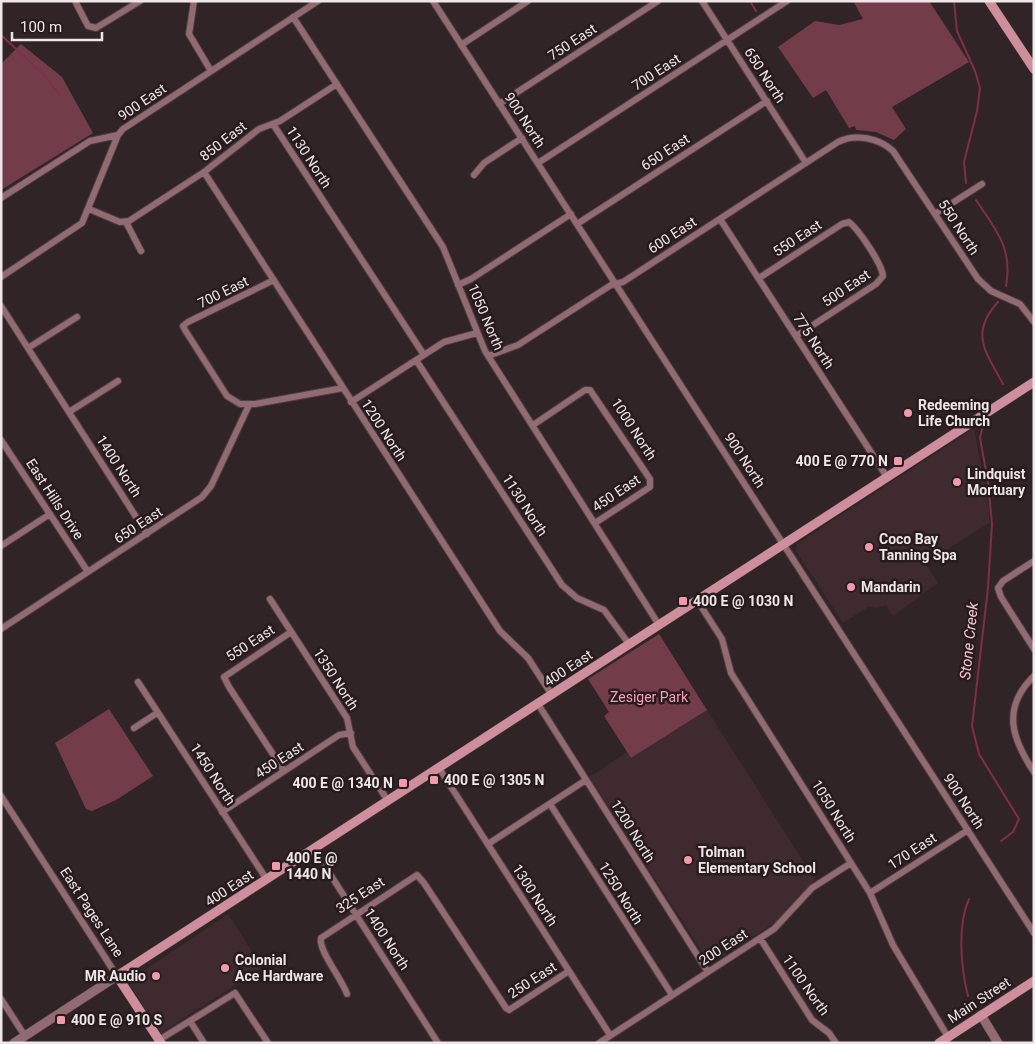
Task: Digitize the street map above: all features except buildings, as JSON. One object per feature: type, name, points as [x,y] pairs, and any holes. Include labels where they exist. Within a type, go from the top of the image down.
[{"type":"main road","points":[[989,1],[1032,64]]},
{"type":"main road","name":"400 East","points":[[117,976],[1034,382]]},
{"type":"main road","name":"East Pages Lane","points":[[117,976],[160,1042]]},
{"type":"main road","name":"Main Street","points":[[939,1043],[1034,981]]},
{"type":"street","points":[[76,3],[87,24],[93,28],[101,26],[140,1]]},
{"type":"street","points":[[194,1],[189,34],[211,71]]},
{"type":"street","name":"900 East","points":[[1,278],[76,228],[89,209],[118,135],[130,124],[294,17],[307,4],[318,1]]},
{"type":"street","name":"900 North","points":[[433,1],[1034,933]]},
{"type":"street","points":[[461,45],[528,1]]},
{"type":"street","name":"750 East","points":[[499,104],[658,1]]},
{"type":"street","name":"650 North","points":[[702,1],[806,163]]},
{"type":"street","name":"700 East","points":[[538,163],[787,1]]},
{"type":"street","name":"1050 North","points":[[294,17],[443,247],[477,334],[488,356],[659,625]]},
{"type":"street","name":"850 East","points":[[126,222],[204,172],[259,129],[273,124],[337,84]]},
{"type":"street","name":"650 East","points":[[578,224],[767,101]]},
{"type":"street","name":"1130 North","points":[[273,124],[424,355]]},
{"type":"street","points":[[1,198],[90,142],[118,135]]},
{"type":"street","points":[[474,174],[484,162],[522,138]]},
{"type":"street","name":"600 East","points":[[488,356],[518,345],[616,284],[623,282],[844,139],[869,139]]},
{"type":"street","name":"550 North","points":[[869,139],[886,145],[896,154],[980,283],[991,291],[1016,301],[1034,322]]},
{"type":"street","name":"1200 North","points":[[204,172],[500,631],[528,658],[552,695]]},
{"type":"street","points":[[935,214],[982,184]]},
{"type":"street","points":[[89,209],[126,222],[141,251]]},
{"type":"street","points":[[458,285],[471,279],[571,214]]},
{"type":"street","name":"775 North","points":[[720,219],[887,477]]},
{"type":"street","name":"550 East","points":[[759,278],[842,224],[849,222]]},
{"type":"street","name":"500 East","points":[[796,336],[876,284],[883,276],[880,266],[849,222]]},
{"type":"street","name":"700 East","points":[[249,405],[235,402],[227,396],[183,326],[274,280]]},
{"type":"street","name":"1400 North","points":[[1,306],[147,534]]},
{"type":"street","points":[[28,348],[77,317]]},
{"type":"street","points":[[351,402],[448,340],[477,334]]},
{"type":"street","name":"1130 North","points":[[416,360],[562,585],[577,598],[604,610],[629,644]]},
{"type":"street","points":[[69,412],[118,381]]},
{"type":"street","points":[[249,405],[343,388]]},
{"type":"street","name":"1000 North","points":[[533,425],[586,390],[590,390],[600,401],[652,484]]},
{"type":"street","name":"650 East","points":[[1,629],[199,500],[208,490],[249,405]]},
{"type":"street","name":"East Hills Drive","points":[[1,440],[88,572]]},
{"type":"street","name":"450 East","points":[[595,523],[652,484]]},
{"type":"street","points":[[1,546],[50,514]]},
{"type":"street","points":[[1034,561],[1003,581],[998,588],[1001,597],[1034,648]]},
{"type":"street","name":"1350 North","points":[[270,599],[347,718],[353,747],[388,801]]},
{"type":"street","name":"1050 North","points":[[697,600],[722,639],[728,664],[734,677],[870,893],[893,945],[948,1037]]},
{"type":"street","name":"550 East","points":[[284,771],[224,677],[291,632]]},
{"type":"street","points":[[1034,676],[1020,694],[1013,719],[1017,744],[1034,772]]},
{"type":"street","name":"1450 North","points":[[138,682],[266,880]]},
{"type":"street","name":"1200 North","points":[[538,704],[708,972]]},
{"type":"street","points":[[134,728],[157,713]]},
{"type":"street","name":"450 East","points":[[222,812],[339,735],[351,733]]},
{"type":"street","name":"1300 North","points":[[439,768],[610,1035]]},
{"type":"street","points":[[488,844],[586,780]]},
{"type":"street","name":"East Pages Lane","points":[[1,796],[117,976]]},
{"type":"street","name":"1250 North","points":[[550,804],[672,996]]},
{"type":"street","name":"170 East","points":[[870,893],[968,830]]},
{"type":"street","name":"1400 North","points":[[314,849],[438,1043]]},
{"type":"street","name":"200 East","points":[[599,1043],[784,921],[812,888],[852,863]]},
{"type":"street","name":"325 East","points":[[347,994],[343,982],[322,948],[320,940],[325,934],[356,913],[417,875],[424,882],[502,1004],[509,1010]]},
{"type":"street","name":"1100 North","points":[[760,938],[812,1020],[829,1033],[836,1043]]},
{"type":"street","name":"250 East","points":[[509,1010],[569,971]]},
{"type":"street","points":[[14,1043],[117,976]]},
{"type":"street","points":[[160,1042],[232,993],[237,994],[268,1043]]},
{"type":"street","points":[[1,999],[25,1036]]},
{"type":"street","points":[[981,1016],[998,1043]]},
{"type":"street","points":[[190,1021],[204,1043]]},
{"type":"shaded area","points":[[974,428],[989,508],[989,523],[925,563],[938,583],[893,616],[886,605],[878,608],[868,607],[843,623],[796,551],[797,544]]},
{"type":"shaded area","points":[[707,710],[815,880],[777,921],[710,964],[589,777],[627,752],[631,758]]},
{"type":"shaded area","points":[[228,914],[261,966],[257,971],[161,1033],[129,984],[134,977]]},
{"type":"green space","points":[[853,1],[929,1],[969,62],[892,107],[906,129],[894,140],[876,132],[856,130],[855,126],[849,128],[826,90],[813,98],[778,47],[815,21],[839,25],[863,19]]},
{"type":"green space","points":[[21,44],[62,77],[93,133],[1,190],[1,64]]},
{"type":"green space","name":"Zesiger Park","points":[[659,634],[707,710],[631,758],[604,716],[609,712],[588,679]]},
{"type":"green space","points":[[109,709],[153,776],[116,800],[92,811],[86,809],[55,743]]},
{"type":"waterway","points":[[750,1],[756,11]]},
{"type":"waterway","name":"Stone Creek","points":[[954,1],[957,31],[975,71],[980,88],[977,111],[964,162],[966,183]]},
{"type":"waterway","points":[[1,35],[45,76],[59,94]]},
{"type":"waterway","name":"Stone Creek","points":[[976,200],[996,230],[1005,250],[1008,273],[1006,286]]},
{"type":"waterway","name":"Stone Creek","points":[[998,302],[989,313],[982,334],[986,352],[1003,384]]},
{"type":"waterway","name":"Stone Creek","points":[[983,425],[980,438],[988,482],[992,524],[988,588],[972,726],[979,754],[1019,819],[1013,832],[1001,841]]},
{"type":"waterway","name":"Stone Creek","points":[[968,996],[961,948],[963,922],[969,899]]},
{"type":"place","name":"Redeeming Life Church","points":[[908,413]]},
{"type":"place","name":"400 E @ 770 N","points":[[898,461]]},
{"type":"place","name":"Lindquist Mortuary","points":[[957,482]]},
{"type":"place","name":"Coco Bay Tanning Spa","points":[[869,547]]},
{"type":"place","name":"Mandarin","points":[[851,587]]},
{"type":"place","name":"400 E @ 1030 N","points":[[683,601]]},
{"type":"place","name":"400 E @ 1305 N","points":[[434,780]]},
{"type":"place","name":"400 E @ 1340 N","points":[[403,783]]},
{"type":"place","name":"Tolman Elementary School","points":[[688,860]]},
{"type":"place","name":"400 E @ 1440 N","points":[[276,866]]},
{"type":"place","name":"Colonial Ace Hardware","points":[[225,968]]},
{"type":"place","name":"MR Audio","points":[[156,976]]},
{"type":"place","name":"400 E @ 910 S","points":[[61,1020]]}]
